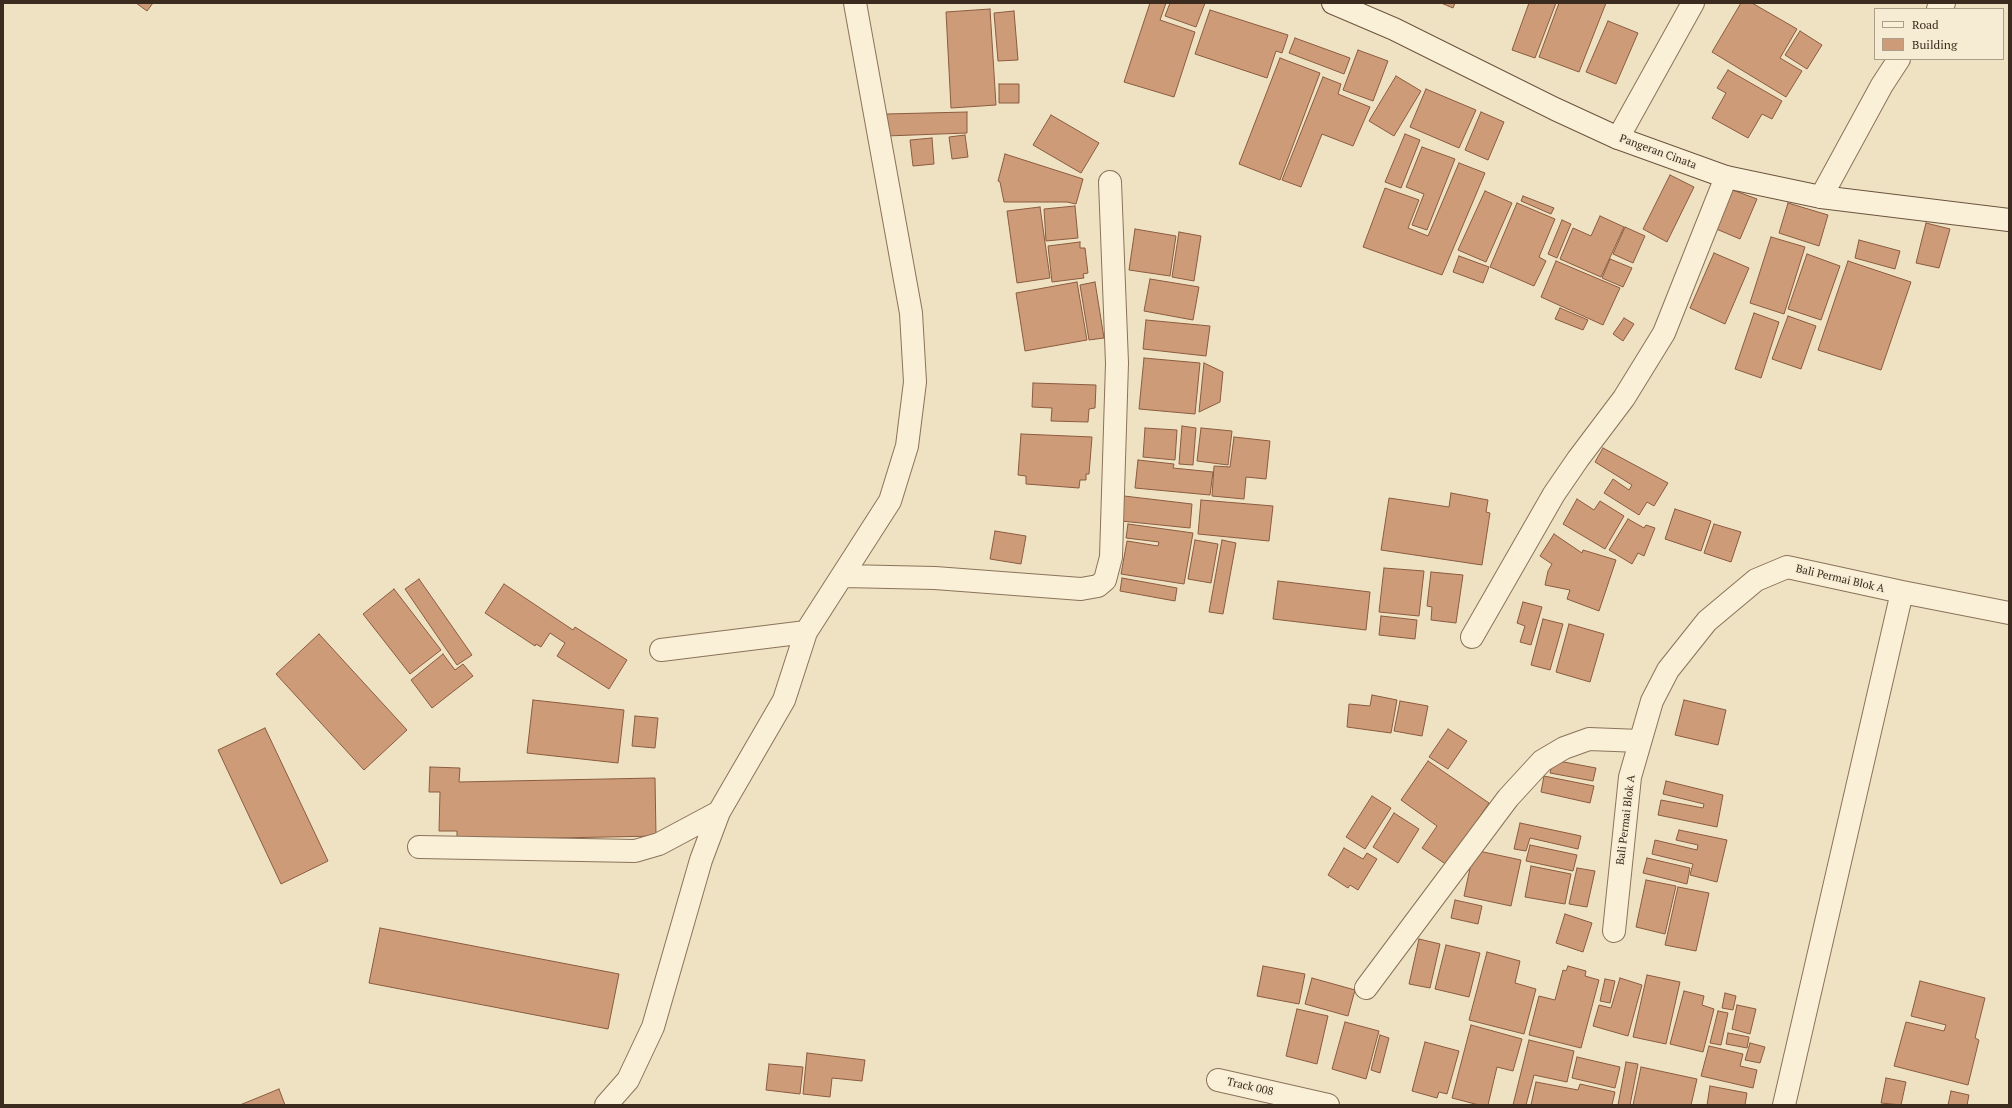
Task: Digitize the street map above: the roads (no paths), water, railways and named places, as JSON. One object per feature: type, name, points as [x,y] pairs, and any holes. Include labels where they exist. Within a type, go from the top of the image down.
[{"type":"street","points":[[606,1105],[628,1080],[653,1027],[701,860],[719,812],[784,700],[806,632],[844,576],[890,501],[907,446],[915,382],[911,313],[855,3]]},
{"type":"street","name":"Pangeran Cinata","points":[[1333,3],[1394,29],[1555,109],[1618,138],[1726,177],[1821,196],[2009,220]]},
{"type":"street","points":[[1618,138],[1693,3]]},
{"type":"street","points":[[1821,196],[1882,85],[1898,60]]},
{"type":"street","points":[[1472,637],[1554,494],[1578,459],[1624,398],[1660,339],[1678,301],[1726,177]]},
{"type":"street","points":[[844,576],[935,578],[1082,589],[1098,586],[1105,580],[1111,557],[1117,363],[1110,182]]},
{"type":"street","name":"Bali Permai Blok A","points":[[1614,931],[1630,777],[1652,701],[1668,670],[1708,621],[1756,580],[1787,567],[2009,613]]},
{"type":"street","points":[[1784,1105],[1902,592]]},
{"type":"street","points":[[661,650],[806,632]]},
{"type":"street","points":[[1366,988],[1508,798],[1542,760],[1564,748],[1589,738],[1640,741]]},
{"type":"street","points":[[419,847],[635,851],[659,844],[719,812]]},
{"type":"street","name":"Track 008","points":[[1218,1080],[1328,1105]]}]
